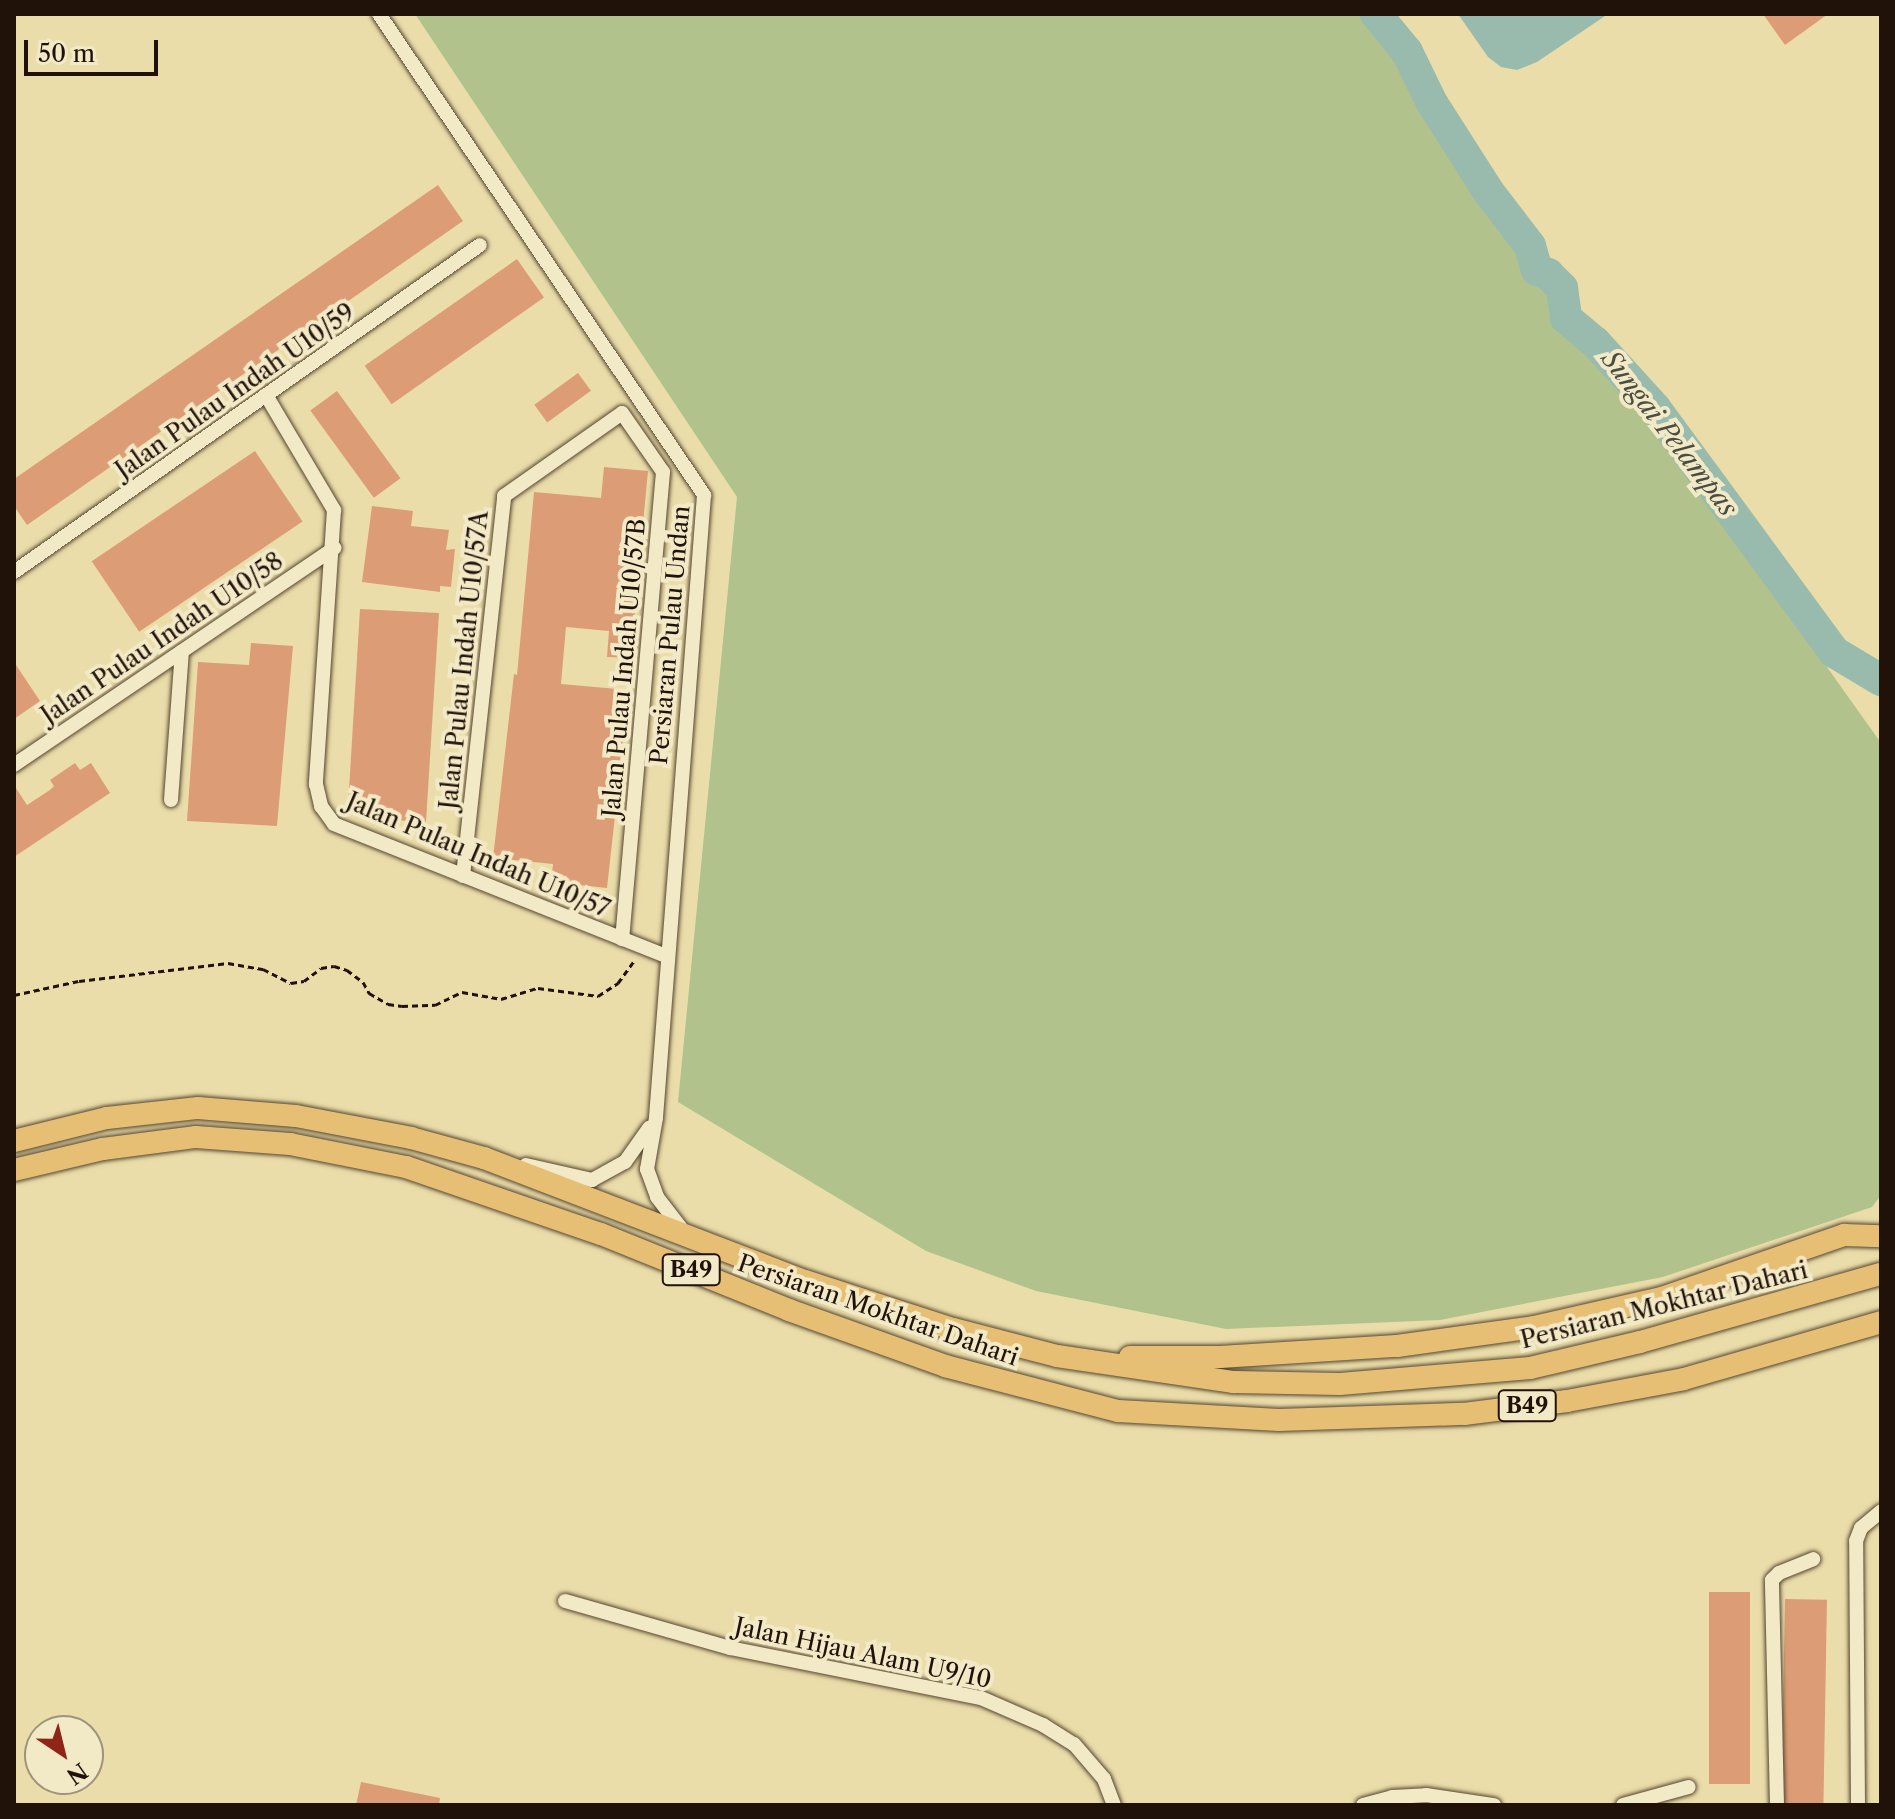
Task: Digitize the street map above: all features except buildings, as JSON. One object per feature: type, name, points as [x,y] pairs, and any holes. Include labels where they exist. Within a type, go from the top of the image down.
[{"type":"main road","name":"Persiaran Mokhtar Dahari","points":[[14,1141],[107,1118],[198,1108],[296,1116],[411,1138],[484,1158],[835,1291],[953,1329],[1057,1356],[1234,1382],[1371,1382],[1530,1368],[1881,1274]]},
{"type":"main road","name":"Persiaran Mokhtar Dahari","points":[[14,1170],[103,1149],[196,1137],[290,1144],[406,1167],[601,1234],[789,1310],[945,1366],[1118,1411],[1279,1420],[1464,1414],[1567,1401],[1684,1379],[1881,1322]]},
{"type":"main road","points":[[1057,1356],[1220,1357],[1397,1346],[1534,1327],[1662,1298],[1844,1235],[1881,1236]]},
{"type":"main road","name":"B49","points":[[1809,1295],[1881,1257]]},
{"type":"main road","points":[[1830,1337],[1881,1335]]},
{"type":"street","name":"Persiaran Pulau Undan","points":[[379,14],[704,495],[666,956],[656,1118],[648,1161],[649,1183],[667,1212],[689,1237]]},
{"type":"street","name":"Jalan Pulau Indah U10/59","points":[[14,572],[480,245]]},
{"type":"street","name":"Jalan Pulau Indah U10/57","points":[[266,395],[334,510],[334,548],[316,784],[321,806],[334,824],[666,956]]},
{"type":"street","name":"Jalan Pulau Indah U10/57A","points":[[463,876],[504,496],[622,413]]},
{"type":"street","name":"Jalan Pulau Indah U10/57B","points":[[622,413],[663,472],[622,939]]},
{"type":"street","name":"Jalan Pulau Indah U10/58","points":[[14,765],[334,548]]},
{"type":"street","points":[[171,800],[182,651]]},
{"type":"street","points":[[484,1158],[592,1180],[625,1162],[656,1118]]},
{"type":"street","points":[[1858,1805],[1856,1541],[1861,1528],[1881,1511]]},
{"type":"street","points":[[1777,1805],[1772,1580],[1779,1573],[1813,1559]]},
{"type":"street","name":"Jalan Hijau Alam U9/10","points":[[565,1601],[730,1648],[981,1698],[1033,1720],[1074,1744],[1104,1779],[1114,1805]]},
{"type":"street","points":[[1623,1805],[1689,1787]]},
{"type":"street","points":[[1363,1805],[1392,1797],[1426,1795],[1494,1805]]},
{"type":"path","points":[[14,995],[79,981],[228,963],[263,969],[291,983],[304,981],[321,968],[334,966],[347,970],[379,999],[402,1006],[435,1005],[462,992],[501,999],[538,988],[598,996],[618,983],[641,946]]},
{"type":"green space","points":[[415,14],[1362,14],[1881,743],[1881,1195],[1872,1207],[1663,1277],[1440,1320],[1226,1329],[1036,1291],[926,1251],[678,1102],[737,497]]},
{"type":"shaded area","points":[[1458,14],[1608,14],[1537,62],[1517,70],[1501,67],[1488,57]]},
{"type":"waterway","name":"Sungai Pelampas","points":[[1376,14],[1407,52],[1432,103],[1488,191],[1530,246],[1537,270],[1548,274],[1562,288],[1566,318],[1595,342],[1655,408],[1834,652],[1881,680]]}]
